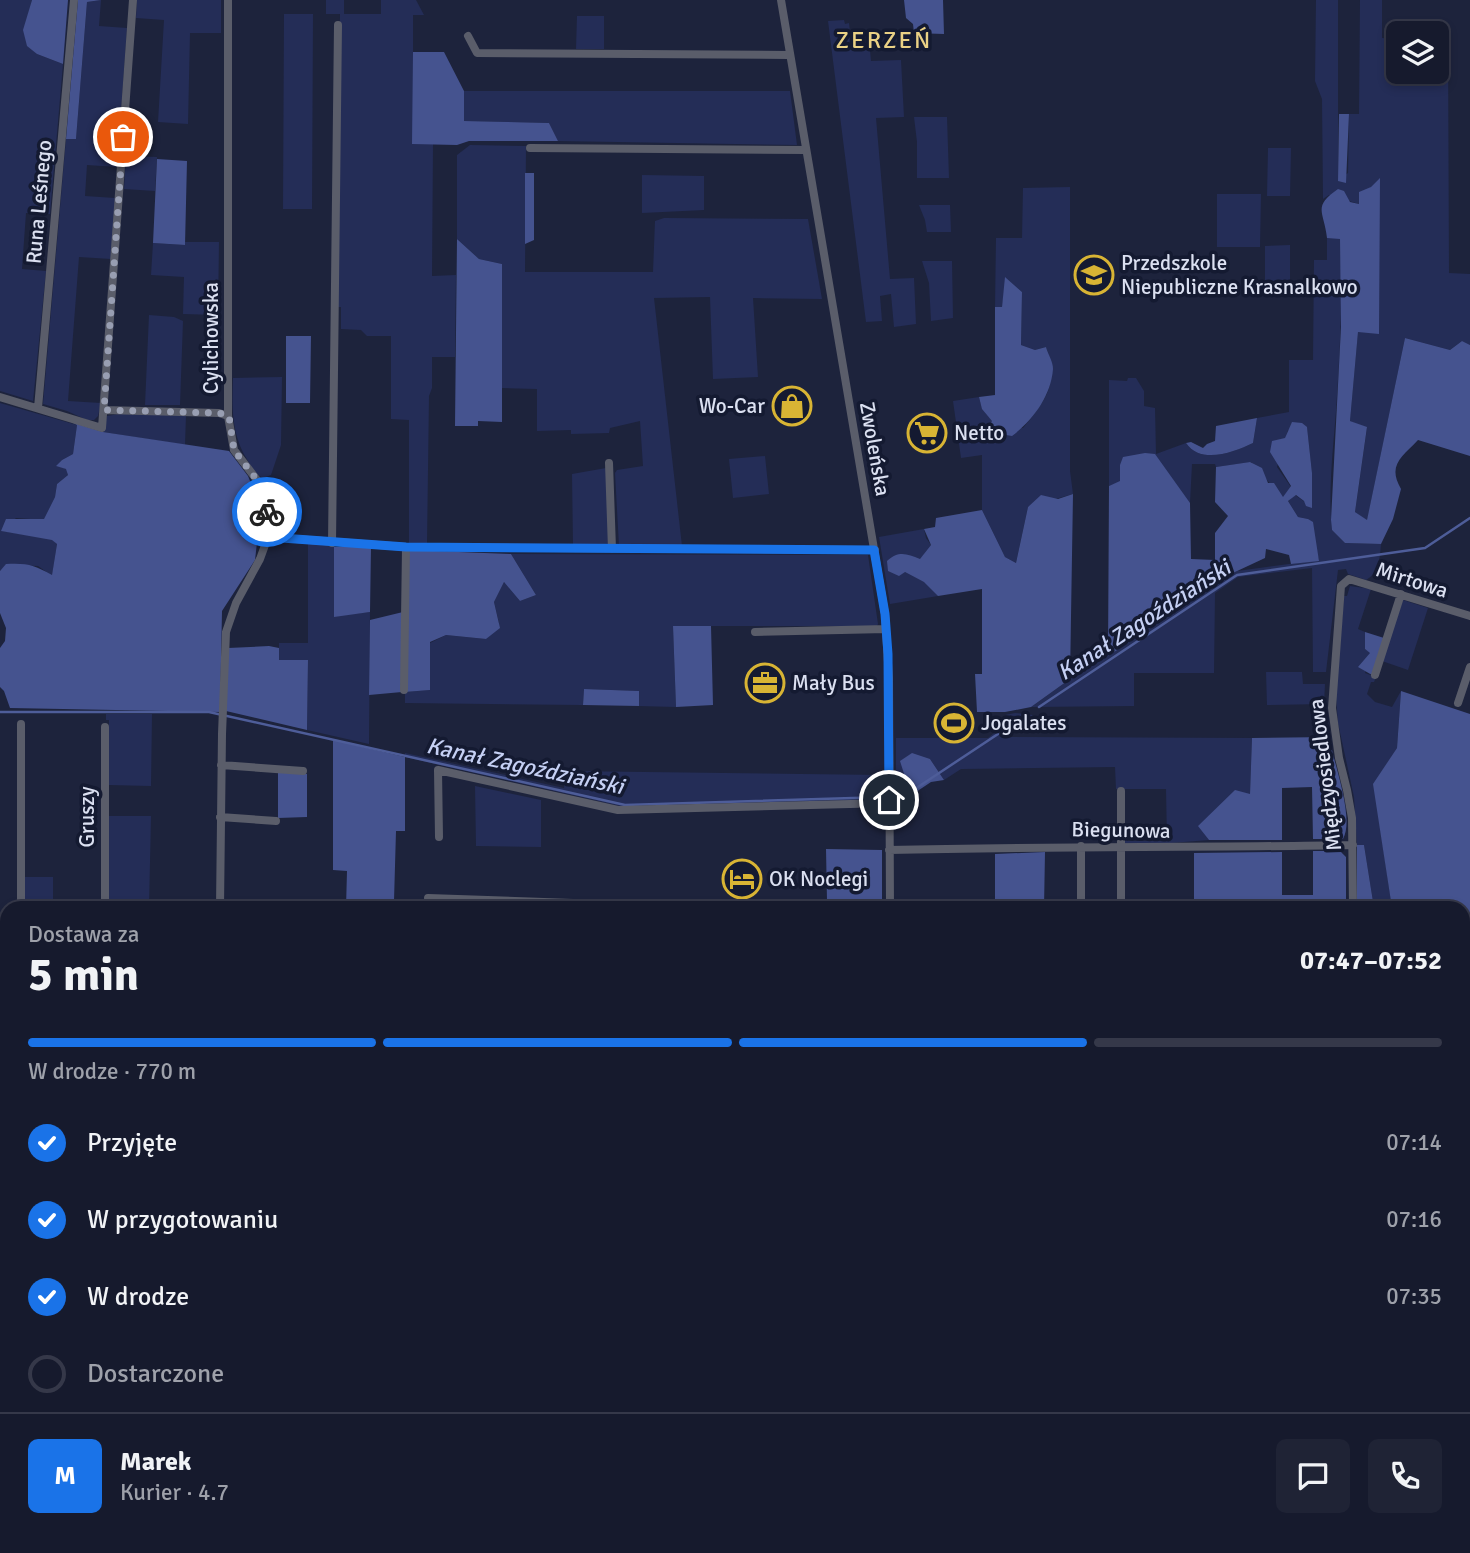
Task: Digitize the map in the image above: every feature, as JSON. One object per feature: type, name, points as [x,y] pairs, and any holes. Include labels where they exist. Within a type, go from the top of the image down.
[{"type":"street","name":"Runa Leśnego","points":[[38,408],[74,0]]},
{"type":"street","points":[[0,397],[102,428],[133,0]]},
{"type":"street","name":"Cylichowska","points":[[220,901],[222,713],[229,620],[260,559],[268,537],[265,500],[257,480],[234,450],[229,416],[228,0]]},
{"type":"street","name":"Zwoleńska","points":[[780,0],[886,629],[890,901]]},
{"type":"street","points":[[332,542],[338,24]]},
{"type":"street","points":[[468,36],[477,53],[789,55]]},
{"type":"street","points":[[530,148],[806,150]]},
{"type":"street","points":[[104,410],[219,413],[229,416]]},
{"type":"street","points":[[609,463],[612,549]]},
{"type":"street","points":[[268,537],[406,547],[874,550]]},
{"type":"street","points":[[404,690],[406,547]]},
{"type":"street","name":"Mirtowa","points":[[1343,582],[1349,579],[1470,616]]},
{"type":"street","name":"Międzyosiedlowa","points":[[1343,582],[1340,592],[1332,708],[1338,751],[1350,802],[1353,901]]},
{"type":"street","points":[[1375,675],[1401,594]]},
{"type":"street","points":[[755,632],[886,629]]},
{"type":"street","points":[[1458,702],[1470,667]]},
{"type":"street","points":[[21,724],[22,901]]},
{"type":"street","name":"Gruszy","points":[[104,901],[105,727]]},
{"type":"street","points":[[221,765],[303,771]]},
{"type":"street","points":[[439,837],[438,770],[618,810],[889,798]]},
{"type":"street","points":[[1121,791],[1121,901]]},
{"type":"street","points":[[220,817],[276,821]]},
{"type":"street","name":"Biegunowa","points":[[889,850],[1353,845]]},
{"type":"street","points":[[1081,901],[1082,846]]},
{"type":"street","points":[[428,898],[515,901]]},
{"type":"shaded area","points":[[0,0],[32,0],[24,30],[37,54],[63,64],[50,214],[26,213],[22,269],[46,271],[33,401],[0,391]]},
{"type":"shaded area","points":[[32,0],[68,0],[63,64],[37,54],[27,46],[23,30]]},
{"type":"shaded area","points":[[78,0],[101,0],[87,2],[76,139],[66,139]]},
{"type":"shaded area","points":[[101,0],[99,26],[127,28],[117,167],[87,165],[85,196],[115,198],[111,259],[79,257],[68,401],[101,403],[98,416],[94,420],[87,420],[43,404],[66,139],[76,139],[87,2]]},
{"type":"shaded area","points":[[137,0],[221,0],[221,33],[190,33],[188,124],[158,122],[164,20],[136,18]]},
{"type":"shaded area","points":[[326,0],[344,0],[344,14],[381,14],[381,0],[416,0],[424,15],[413,15],[413,144],[433,144],[432,276],[456,275],[455,357],[432,357],[427,544],[409,544],[409,420],[391,419],[391,336],[367,336],[361,330],[341,329],[341,307],[337,307],[340,14],[326,14]]},
{"type":"shaded area","points":[[904,0],[943,0],[944,34],[914,33],[913,24],[906,18]]},
{"type":"shaded area","points":[[1316,0],[1338,0],[1338,180],[1348,173],[1349,114],[1359,114],[1360,0],[1382,0],[1382,38],[1386,38],[1386,84],[1448,84],[1449,273],[1470,274],[1470,345],[1462,341],[1450,350],[1405,338],[1367,521],[1355,512],[1367,428],[1350,421],[1358,331],[1379,333],[1371,187],[1359,204],[1329,195],[1323,199],[1322,99],[1315,81]]},
{"type":"shaded area","points":[[284,14],[313,14],[312,209],[283,209]]},
{"type":"shaded area","points":[[577,16],[604,16],[604,49],[576,49]]},
{"type":"shaded area","points":[[844,20],[845,24],[849,23],[852,51],[870,50],[871,61],[901,60],[904,117],[876,118],[890,279],[914,278],[916,324],[894,327],[891,294],[880,296],[882,321],[866,322],[828,21]]},
{"type":"shaded area","points":[[413,52],[444,52],[464,91],[464,121],[549,123],[558,141],[412,144]]},
{"type":"shaded area","points":[[464,91],[790,91],[797,145],[558,141],[549,123],[464,121]]},
{"type":"shaded area","points":[[1339,114],[1349,114],[1346,183],[1338,181]]},
{"type":"shaded area","points":[[914,117],[947,117],[949,178],[917,178]]},
{"type":"shaded area","points":[[470,145],[526,146],[525,272],[653,272],[655,221],[664,218],[808,219],[822,299],[753,298],[758,377],[713,379],[710,297],[654,298],[682,546],[619,546],[615,473],[617,470],[643,466],[640,421],[610,428],[609,433],[537,431],[537,389],[502,388],[502,264],[479,259],[457,239],[457,155]]},
{"type":"shaded area","points":[[1268,148],[1291,148],[1290,196],[1267,196]]},
{"type":"shaded area","points":[[126,156],[157,157],[155,191],[124,189]]},
{"type":"shaded area","points":[[157,159],[187,161],[185,245],[153,243]]},
{"type":"shaded area","points":[[525,173],[534,173],[534,240],[525,244]]},
{"type":"shaded area","points":[[642,175],[704,176],[704,210],[642,213]]},
{"type":"shaded area","points":[[1380,178],[1379,334],[1358,332],[1350,421],[1367,427],[1355,512],[1367,520],[1405,338],[1450,350],[1462,341],[1470,345],[1470,456],[1418,440],[1396,467],[1397,481],[1401,489],[1393,519],[1381,544],[1345,543],[1332,530],[1331,520],[1341,327],[1340,239],[1327,238],[1322,205],[1338,189],[1344,191],[1350,202],[1359,204],[1359,192],[1371,187]]},
{"type":"shaded area","points":[[1070,187],[1070,471],[1073,494],[1028,507],[1016,563],[1005,557],[982,510],[982,455],[961,458],[953,401],[979,397],[989,417],[1000,423],[1023,428],[1044,400],[1051,381],[1046,347],[1035,350],[1021,345],[1022,292],[1006,278],[1002,307],[995,307],[996,238],[1022,238],[1023,188]]},
{"type":"shaded area","points":[[1217,194],[1261,194],[1260,247],[1217,247]]},
{"type":"shaded area","points":[[919,205],[950,205],[951,232],[927,232]]},
{"type":"shaded area","points":[[1327,238],[1340,238],[1341,260],[1340,346],[1331,485],[1332,530],[1345,543],[1381,544],[1376,569],[1366,580],[1348,574],[1346,569],[1338,570],[1326,672],[1313,672],[1312,568],[1238,577],[1215,593],[1214,673],[1134,673],[1134,706],[1031,707],[1237,571],[1319,560],[1308,519],[1298,517],[1288,501],[1295,495],[1312,507],[1312,473],[1307,428],[1288,430],[1277,467],[1291,487],[1283,498],[1251,462],[1216,467],[1215,464],[1192,464],[1190,503],[1175,502],[1120,465],[1120,482],[1109,486],[1109,380],[1127,381],[1128,378],[1136,378],[1144,391],[1144,406],[1155,408],[1156,454],[1186,443],[1200,454],[1218,455],[1253,443],[1257,418],[1289,412],[1289,360],[1313,360],[1314,260],[1327,260]]},
{"type":"shaded area","points":[[457,239],[479,259],[502,264],[502,422],[478,421],[478,426],[455,426]]},
{"type":"shaded area","points":[[185,242],[219,242],[218,315],[183,314],[184,277],[151,275],[153,243],[184,245]]},
{"type":"shaded area","points":[[1290,245],[1290,292],[1265,296],[1265,246]]},
{"type":"shaded area","points":[[922,261],[952,261],[953,318],[931,321],[929,283]]},
{"type":"shaded area","points":[[1005,277],[1022,292],[1021,345],[1035,350],[1046,347],[1053,369],[1049,389],[1040,407],[1012,436],[1000,434],[989,426],[992,421],[982,409],[979,397],[995,395],[995,307],[1002,307]]},
{"type":"shaded area","points":[[149,315],[174,317],[183,321],[180,405],[145,405]]},
{"type":"shaded area","points":[[286,336],[311,336],[310,403],[286,403]]},
{"type":"shaded area","points":[[282,377],[281,445],[271,475],[263,478],[252,469],[238,441],[233,411],[233,378]]},
{"type":"shaded area","points":[[0,403],[77,425],[73,454],[57,466],[67,469],[68,475],[57,484],[55,497],[44,520],[16,518],[2,531],[52,539],[57,544],[52,576],[38,566],[6,565],[0,571]]},
{"type":"shaded area","points":[[186,415],[185,445],[103,432],[107,416]]},
{"type":"shaded area","points":[[1257,418],[1253,443],[1237,450],[1218,455],[1200,454],[1186,443],[1191,442],[1203,448],[1215,441],[1216,426]]},
{"type":"shaded area","points":[[71,422],[103,432],[229,451],[248,476],[261,508],[255,560],[222,611],[220,712],[10,708],[0,687],[0,648],[5,641],[6,628],[0,613],[0,571],[6,564],[25,564],[52,575],[57,544],[52,540],[1,531],[6,519],[44,519],[55,497],[57,484],[68,475],[66,469],[56,466],[73,454],[77,425]]},
{"type":"shaded area","points":[[1292,422],[1302,423],[1307,427],[1312,473],[1312,508],[1306,506],[1296,495],[1288,501],[1298,517],[1313,522],[1319,561],[1291,564],[1289,555],[1266,549],[1265,558],[1235,572],[1108,656],[1109,486],[1120,481],[1123,457],[1155,454],[1190,503],[1191,559],[1215,560],[1215,533],[1228,516],[1215,502],[1216,467],[1250,462],[1262,468],[1268,483],[1274,483],[1283,497],[1291,486],[1270,452],[1272,441],[1285,438]]},
{"type":"shaded area","points":[[765,456],[769,494],[733,498],[729,459]]},
{"type":"shaded area","points":[[606,468],[609,545],[573,545],[572,474]]},
{"type":"shaded area","points":[[1073,494],[1070,679],[1031,707],[1005,712],[977,712],[975,674],[982,674],[982,589],[938,596],[924,582],[905,572],[899,576],[888,571],[887,561],[899,554],[920,559],[931,545],[924,529],[935,527],[936,518],[982,510],[1005,557],[1016,563],[1028,507],[1041,495],[1058,499]]},
{"type":"shaded area","points":[[924,529],[931,545],[920,560],[905,572],[925,582],[938,596],[890,604],[879,537]]},
{"type":"shaded area","points":[[308,542],[334,544],[334,616],[370,612],[369,744],[307,730],[308,660],[279,660],[279,643],[308,643]]},
{"type":"shaded area","points":[[334,547],[371,547],[370,612],[334,617]]},
{"type":"shaded area","points":[[408,550],[511,554],[536,595],[520,601],[504,582],[494,602],[500,628],[486,639],[446,635],[430,642],[430,690],[405,692]]},
{"type":"shaded area","points":[[511,554],[868,555],[878,624],[673,626],[676,707],[639,706],[638,691],[584,689],[583,705],[405,703],[405,692],[430,690],[430,643],[446,635],[486,639],[499,623],[494,602],[504,582],[520,601],[536,595]]},
{"type":"shaded area","points":[[1350,586],[1371,589],[1358,629],[1365,632],[1365,649],[1371,653],[1365,673],[1376,677],[1367,694],[1375,702],[1392,707],[1401,691],[1397,748],[1374,784],[1391,901],[1373,901],[1364,845],[1357,845],[1354,797],[1338,723],[1336,696],[1344,596],[1347,596]]},
{"type":"shaded area","points":[[1403,600],[1428,608],[1408,670],[1382,661]]},
{"type":"shaded area","points":[[403,612],[402,692],[369,695],[370,620]]},
{"type":"shaded area","points":[[673,626],[711,626],[713,705],[676,707]]},
{"type":"shaded area","points":[[1365,632],[1384,638],[1372,675],[1358,667],[1370,653],[1365,649]]},
{"type":"shaded area","points":[[228,648],[279,648],[279,660],[308,660],[307,730],[226,711]]},
{"type":"shaded area","points":[[1266,672],[1302,672],[1303,684],[1325,684],[1324,704],[1267,705]]},
{"type":"shaded area","points":[[584,689],[639,691],[639,706],[583,705]]},
{"type":"shaded area","points":[[1401,691],[1470,714],[1470,901],[1391,901],[1373,784],[1397,748]]},
{"type":"shaded area","points":[[106,714],[152,714],[151,786],[109,785],[109,720],[106,720]]},
{"type":"shaded area","points":[[1005,715],[1033,715],[1003,737],[1252,738],[1250,795],[1199,825],[1209,840],[1146,845],[1124,844],[1123,836],[1127,841],[1167,841],[1166,789],[1116,789],[1115,767],[961,769],[944,780],[930,759],[906,781],[896,783],[896,738],[988,738],[1015,716]]},
{"type":"shaded area","points":[[1329,737],[1345,804],[1346,830],[1343,839],[1313,839],[1312,787],[1282,788],[1282,840],[1209,840],[1198,826],[1235,790],[1250,794],[1252,738]]},
{"type":"shaded area","points":[[333,740],[405,757],[405,831],[396,831],[394,901],[346,901],[347,871],[333,870]]},
{"type":"shaded area","points":[[405,753],[564,788],[567,771],[883,775],[882,800],[620,806],[405,757]]},
{"type":"shaded area","points":[[912,753],[930,759],[944,780],[931,782],[916,792],[896,785],[906,780],[900,761]]},
{"type":"shaded area","points":[[278,772],[307,774],[307,817],[278,818]]},
{"type":"shaded area","points":[[475,786],[541,800],[541,847],[476,846]]},
{"type":"shaded area","points":[[109,816],[151,816],[149,901],[109,901]]},
{"type":"shaded area","points":[[1357,845],[1364,845],[1373,901],[1357,901]]},
{"type":"shaded area","points":[[826,849],[882,850],[882,901],[827,901]]},
{"type":"shaded area","points":[[1313,851],[1340,851],[1346,857],[1346,901],[1194,901],[1194,853],[1282,852],[1282,895],[1313,895]]},
{"type":"shaded area","points":[[1045,852],[1044,901],[995,901],[995,854]]},
{"type":"shaded area","points":[[24,877],[53,877],[53,901],[24,901]]},
{"type":"waterway","name":"Kanał Zagoździański","points":[[1039,707],[1237,575],[1425,548],[1470,518]]},
{"type":"waterway","name":"Kanał Zagoździański","points":[[0,712],[209,712],[625,805],[886,797]]},
{"type":"waterway","name":"Kanał Zagoździański","points":[[892,797],[909,793],[1025,716]]},
{"type":"way so far","points":[[123,137],[104,410],[219,413],[229,416],[234,450],[257,480],[267,512]]},
{"type":"place","name":"Przedszkole Niepubliczne Krasnalkowo","points":[[1094,275]]},
{"type":"place","name":"Wo-Car","points":[[792,406]]},
{"type":"place","name":"Netto","points":[[927,433]]},
{"type":"place","name":"Mały Bus","points":[[765,683]]},
{"type":"place","name":"Jogalates","points":[[954,723]]},
{"type":"place","name":"OK Noclegi","points":[[742,879]]},
{"type":"district","name":"ZERZEŃ","points":[[884,40]]},
{"type":"route","points":[[267,512],[268,537],[406,547],[874,550],[885,614],[888,654],[889,800]]}]
